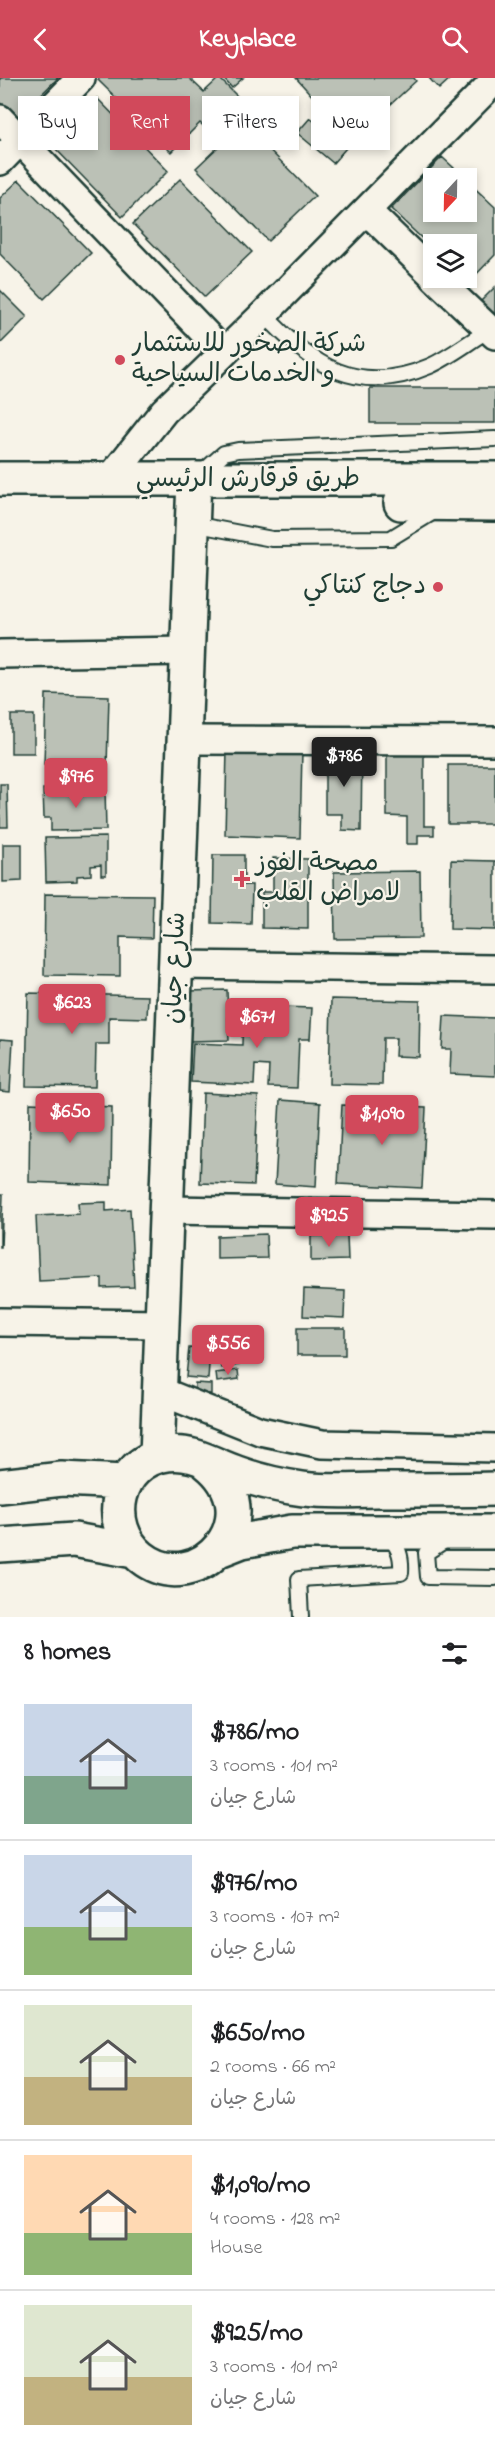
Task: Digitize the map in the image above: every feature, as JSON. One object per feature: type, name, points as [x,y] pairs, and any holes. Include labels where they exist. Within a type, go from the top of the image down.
[{"type":"street","points":[[63,96],[81,78]]},
{"type":"street","points":[[109,480],[164,411],[367,211],[495,80]]},
{"type":"street","points":[[0,119],[18,136]]},
{"type":"street","points":[[0,161],[18,142]]},
{"type":"street","points":[[31,150],[223,352]]},
{"type":"street","points":[[367,211],[423,266]]},
{"type":"street","points":[[446,288],[492,332]]},
{"type":"street","name":"طريق قرقارش الرئيسي","points":[[0,479],[109,480],[194,501],[495,479]]},
{"type":"street","name":"شارع جيان","points":[[157,1456],[194,501]]},
{"type":"street","name":"طريق قرقارش الرئيسي","points":[[0,502],[495,504]]},
{"type":"street","points":[[0,654],[188,651]]},
{"type":"street","points":[[185,740],[495,741]]},
{"type":"street","points":[[176,965],[495,969]]},
{"type":"street","points":[[167,1210],[495,1215]]},
{"type":"street","points":[[0,1322],[163,1324]]},
{"type":"street","points":[[160,1391],[260,1431],[322,1444],[495,1448]]},
{"type":"street","points":[[495,1489],[306,1490],[258,1480],[182,1454],[157,1456],[144,1463],[125,1482],[119,1499],[118,1518],[126,1541],[134,1551],[156,1565],[176,1569],[196,1565],[219,1550],[242,1541],[292,1532],[495,1533]]},
{"type":"street","points":[[206,1462],[226,1482],[234,1510],[227,1538],[219,1550]]},
{"type":"street","points":[[0,1486],[62,1479],[125,1482]]},
{"type":"street","points":[[0,1545],[74,1540],[134,1551]]},
{"type":"lane","points":[[264,314],[294,346],[318,362],[342,373],[372,379],[402,376],[432,365],[492,332]]},
{"type":"lane","points":[[194,501],[212,461],[224,453],[238,450],[495,439]]},
{"type":"lane","points":[[301,1617],[299,1579],[401,1573],[402,1558],[399,1551],[383,1532]]},
{"type":"lane","points":[[460,1532],[426,1553],[428,1577],[495,1578]]},
{"type":"building","points":[[0,78],[58,78],[40,96],[18,96],[18,117],[16,119],[0,103]]},
{"type":"building","points":[[100,78],[189,78],[204,92],[219,78],[237,96],[202,96],[202,125],[200,123],[190,133],[190,96],[114,96],[98,80]]},
{"type":"building","points":[[223,78],[243,78],[232,88]]},
{"type":"building","points":[[296,78],[414,78],[416,81],[390,105],[390,96],[312,96]]},
{"type":"building","points":[[429,78],[451,78],[439,89]]},
{"type":"building","points":[[98,99],[110,111],[110,150],[148,150],[168,171],[122,217],[57,150],[98,150]]},
{"type":"building","points":[[311,119],[311,145],[299,135],[299,131]]},
{"type":"building","points":[[215,150],[270,150],[315,196],[268,241],[196,168]]},
{"type":"building","points":[[317,150],[344,150],[333,163]]},
{"type":"building","points":[[442,157],[454,168],[431,168]]},
{"type":"building","points":[[423,176],[423,222],[477,222],[477,190],[495,207],[495,255],[477,274],[477,234],[423,234],[423,240],[391,209]]},
{"type":"building","points":[[180,179],[252,252],[205,297],[133,224]]},
{"type":"building","points":[[19,180],[91,253],[44,299],[0,254],[0,198]]},
{"type":"building","points":[[495,287],[495,317],[480,302]]},
{"type":"building","points":[[0,290],[27,317],[1,343],[0,343]]},
{"type":"building","points":[[370,388],[495,388],[495,423],[370,423]]},
{"type":"building","points":[[46,694],[109,696],[107,766],[44,764]]},
{"type":"building","points":[[11,715],[34,715],[34,753],[11,753]]},
{"type":"building","points":[[227,750],[302,751],[300,838],[225,835]]},
{"type":"building","points":[[325,752],[362,752],[361,831],[342,830],[342,814],[325,814]]},
{"type":"building","points":[[424,753],[424,826],[434,826],[434,835],[418,835],[418,844],[407,844],[407,817],[387,816],[387,754]]},
{"type":"building","points":[[448,765],[495,765],[495,824],[448,824]]},
{"type":"building","points":[[0,784],[7,784],[8,827],[0,827]]},
{"type":"building","points":[[105,788],[106,830],[51,831],[51,818],[44,818],[43,789]]},
{"type":"building","points":[[106,837],[106,875],[101,875],[101,865],[91,866],[91,875],[77,876],[77,881],[46,882],[45,838]]},
{"type":"building","points":[[3,844],[22,844],[22,881],[3,882]]},
{"type":"building","points":[[213,855],[244,855],[244,885],[252,885],[251,924],[212,923]]},
{"type":"building","points":[[273,858],[308,859],[308,929],[262,928],[262,892],[273,892]]},
{"type":"building","points":[[451,860],[495,861],[495,930],[450,929]]},
{"type":"building","points":[[420,871],[421,938],[335,939],[334,872]]},
{"type":"building","points":[[45,894],[153,895],[152,938],[120,937],[120,976],[44,975]]},
{"type":"building","points":[[227,990],[229,1040],[190,1041],[189,991]]},
{"type":"building","points":[[28,993],[148,996],[147,1018],[109,1017],[109,1044],[96,1044],[95,1087],[26,1086]]},
{"type":"building","points":[[331,999],[420,1001],[419,1057],[395,1056],[396,1038],[383,1038],[382,1085],[329,1084]]},
{"type":"building","points":[[243,1006],[312,1008],[310,1039],[299,1039],[297,1088],[268,1087],[269,1066],[255,1065],[254,1085],[191,1082],[193,1043],[242,1045]]},
{"type":"building","points":[[444,1016],[495,1018],[495,1076],[450,1074],[451,1049],[442,1049]]},
{"type":"building","points":[[0,1039],[13,1040],[10,1092],[0,1091]]},
{"type":"building","points":[[203,1093],[258,1096],[254,1185],[200,1183]]},
{"type":"building","points":[[280,1100],[320,1103],[316,1187],[275,1184]]},
{"type":"building","points":[[30,1103],[112,1107],[111,1185],[29,1182]]},
{"type":"building","points":[[342,1105],[426,1108],[422,1188],[338,1184]]},
{"type":"building","points":[[0,1194],[3,1194],[1,1247],[0,1247]]},
{"type":"building","points":[[106,1202],[106,1211],[130,1209],[134,1287],[102,1288],[102,1278],[39,1281],[36,1216],[79,1214],[78,1203]]},
{"type":"building","points":[[266,1234],[267,1258],[217,1259],[217,1236]]},
{"type":"building","points":[[347,1235],[348,1260],[311,1261],[311,1236]]},
{"type":"building","points":[[304,1289],[345,1291],[344,1318],[303,1316]]},
{"type":"building","points":[[297,1328],[345,1328],[345,1355],[297,1355]]},
{"type":"building","points":[[189,1348],[210,1350],[208,1379],[186,1377]]},
{"type":"building","points":[[238,1358],[239,1365],[221,1368],[220,1361]]},
{"type":"building","points":[[238,1370],[239,1379],[217,1382],[216,1373]]},
{"type":"building","points":[[195,1383],[211,1384],[211,1394],[195,1394]]},
{"type":"place","name":"شركة الصخور للاستثمار و الخدمات السياحية","points":[[120,360]]},
{"type":"place","name":"دجاج كنتاكي","points":[[438,587]]},
{"type":"place","name":"مصحة الفوز لامراض القلب","points":[[242,879]]}]
